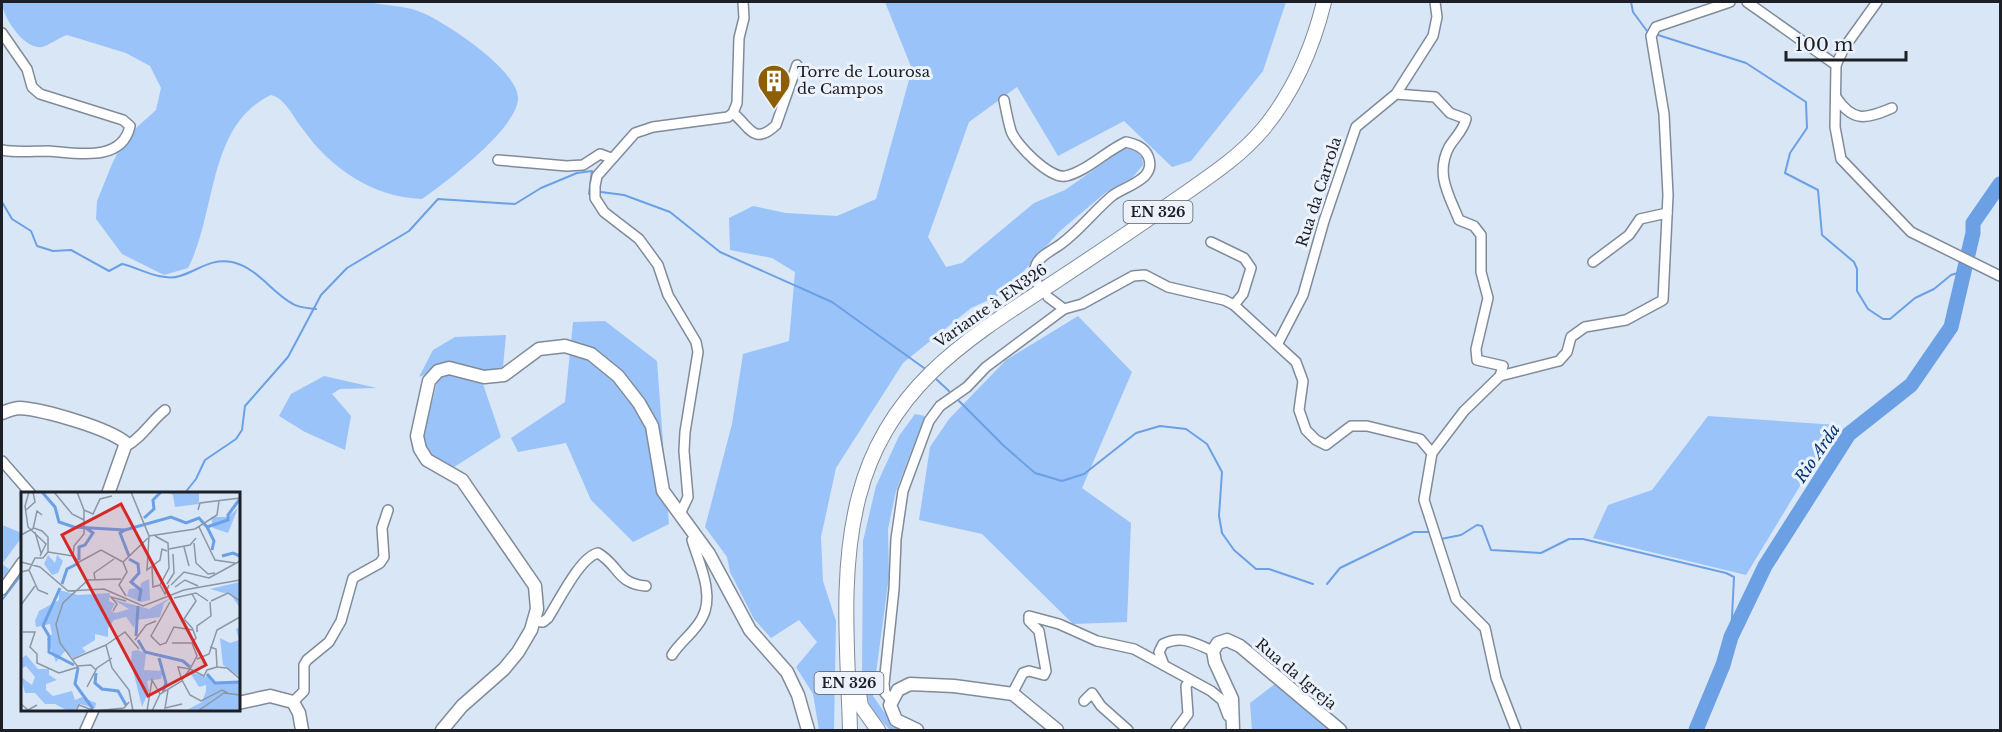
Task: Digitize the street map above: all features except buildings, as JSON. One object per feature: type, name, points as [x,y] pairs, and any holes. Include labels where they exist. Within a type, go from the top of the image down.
[{"type":"main road","name":"Variante à EN326","points":[[850,730],[848,568],[859,496],[875,452],[910,395],[938,364],[964,342],[1109,247],[1240,152],[1263,129],[1289,92],[1302,67],[1324,2]]},
{"type":"main road","points":[[848,635],[855,664],[858,697],[867,716],[878,730]]},
{"type":"street","points":[[680,514],[688,497],[685,432],[687,407],[698,352],[696,342],[668,296],[658,265],[639,239],[604,212],[595,198],[597,176],[635,133],[653,127],[728,117],[733,113],[737,103],[739,38],[744,18],[743,2]]},
{"type":"street","name":"Rua da Carrola","points":[[1278,343],[1303,296],[1324,221],[1356,127],[1396,94],[1432,36],[1437,17],[1435,2]]},
{"type":"street","points":[[1500,376],[1558,361],[1567,352],[1571,337],[1585,327],[1626,320],[1663,300],[1667,213],[1664,114],[1651,36],[1656,27],[1730,2]]},
{"type":"street","points":[[1748,2],[1836,65]]},
{"type":"street","points":[[1877,2],[1844,48],[1836,65],[1835,127],[1841,159],[1911,232],[2001,276]]},
{"type":"street","points":[[2,33],[27,69],[32,87],[40,94],[123,120],[130,126],[125,138],[106,152],[71,154],[2,150]]},
{"type":"street","points":[[733,113],[756,135],[762,135],[771,130],[776,125],[797,65]]},
{"type":"street","points":[[1396,94],[1435,97],[1450,113],[1466,119],[1464,127],[1449,148],[1442,170],[1444,186],[1459,220],[1474,226],[1481,235],[1481,272],[1488,298],[1476,349],[1478,360],[1503,366],[1500,376],[1464,411],[1432,453],[1424,500],[1456,599],[1485,628],[1496,678],[1516,730]]},
{"type":"street","points":[[1836,96],[1848,111],[1859,117],[1869,118],[1892,108]]},
{"type":"street","points":[[1004,100],[1011,134],[1036,161],[1053,175],[1064,177],[1074,173],[1126,142],[1143,149],[1149,158],[1149,169],[1144,177],[1110,198],[1069,238],[1036,264],[1037,283]]},
{"type":"street","points":[[498,160],[567,166],[583,165],[600,154],[611,158]]},
{"type":"street","points":[[1593,262],[1629,235],[1640,219],[1667,213]]},
{"type":"street","points":[[1210,242],[1244,258],[1251,268],[1243,294],[1234,305]]},
{"type":"street","points":[[891,700],[885,693],[884,684],[894,589],[896,539],[903,491],[929,421],[940,406],[967,387],[986,367],[1064,309],[1082,304],[1133,276],[1145,275],[1168,287],[1234,305],[1262,333],[1278,343],[1296,362],[1303,381],[1299,410],[1306,430],[1316,440],[1326,445],[1351,426],[1367,426],[1420,439],[1432,453]]},
{"type":"street","points":[[1047,297],[1064,309]]},
{"type":"street","points":[[442,730],[462,706],[504,669],[518,651],[537,609],[535,586],[462,480],[427,460],[420,449],[417,436],[429,381],[438,371],[449,368],[484,377],[504,375],[538,349],[565,346],[591,354],[618,376],[644,410],[652,426],[663,491],[709,554],[750,630],[787,672],[801,704],[808,730]]},
{"type":"street","points":[[2,413],[16,408],[35,411],[115,433],[126,443],[109,492]]},
{"type":"street","points":[[125,447],[142,435],[154,418],[165,410]]},
{"type":"street","points":[[2,461],[29,492]]},
{"type":"street","points":[[293,702],[304,691],[306,660],[324,648],[341,621],[353,578],[380,563],[384,557],[382,528],[387,510]]},
{"type":"street","points":[[672,655],[701,619],[705,610],[707,597],[704,577],[693,540],[696,535]]},
{"type":"street","points":[[533,621],[543,622],[548,618],[583,563],[592,555],[598,554],[605,558],[612,569],[632,584],[646,586]]},
{"type":"street","points":[[2,591],[21,563]]},
{"type":"street","points":[[1011,694],[1023,673],[1029,671],[1044,675],[1046,671],[1039,631],[1029,621],[1029,616],[1059,624],[1097,641],[1134,649],[1211,691],[1222,700],[1233,724]]},
{"type":"street","points":[[1164,665],[1159,652],[1163,644],[1175,640],[1194,642],[1213,651],[1215,662],[1232,699],[1233,724]]},
{"type":"street","name":"Rua da Igreja","points":[[1213,651],[1218,643],[1227,640],[1240,646],[1340,730]]},
{"type":"street","points":[[1176,730],[1188,714],[1186,686],[1190,680]]},
{"type":"street","points":[[917,730],[896,720],[890,705],[898,690],[910,684],[954,686],[1011,694],[1057,730]]},
{"type":"street","points":[[1084,702],[1092,693],[1101,706],[1128,730]]},
{"type":"street","points":[[240,703],[270,696],[293,702],[299,713],[302,730]]},
{"type":"street","points":[[800,730],[801,704]]},
{"type":"street","points":[[85,730],[94,711]]},
{"type":"shaded area","points":[[2,2],[369,2],[406,8],[418,11],[444,24],[477,47],[506,74],[515,87],[518,98],[515,110],[494,139],[422,199],[386,193],[369,186],[339,168],[313,142],[285,104],[271,95],[250,109],[235,127],[224,148],[197,246],[188,268],[164,275],[122,254],[96,219],[97,201],[125,138],[156,110],[161,88],[150,66],[126,53],[67,35],[45,46],[35,47],[15,31]]},
{"type":"shaded area","points":[[885,2],[1286,2],[1263,71],[1191,161],[1172,167],[1124,121],[1058,156],[1017,87],[969,122],[928,237],[946,267],[962,263],[1034,203],[1065,190],[1123,149],[1133,148],[1142,157],[1143,165],[1132,178],[1105,193],[1060,231],[1004,293],[971,308],[903,363],[836,468],[821,537],[823,581],[836,621],[834,730],[819,730],[813,694],[796,667],[817,642],[799,620],[771,638],[754,619],[730,572],[727,557],[705,527],[732,424],[743,354],[789,341],[795,272],[772,258],[730,250],[729,218],[753,206],[786,213],[837,216],[876,199],[912,69]]},
{"type":"shaded area","points":[[1078,316],[1132,372],[1082,488],[1131,523],[1127,622],[1073,624],[982,534],[919,520],[930,447],[949,419],[1006,360]]},
{"type":"shaded area","points":[[605,321],[657,361],[669,524],[633,542],[591,500],[566,443],[518,452],[511,438],[565,402],[573,322]]},
{"type":"shaded area","points":[[506,335],[503,367],[484,372],[451,364],[419,377],[433,350],[455,337]]},
{"type":"shaded area","points":[[449,372],[482,381],[501,437],[451,469],[426,453],[422,441],[438,379]]},
{"type":"shaded area","points":[[324,376],[377,388],[340,389],[332,394],[351,416],[345,450],[305,432],[279,416],[291,394]]},
{"type":"shaded area","points":[[915,414],[925,416],[896,491],[888,529],[889,576],[873,696],[884,712],[907,730],[890,730],[870,708],[862,674],[863,541],[876,486],[899,436]]},
{"type":"shaded area","points":[[1708,416],[1837,425],[1746,575],[1593,538],[1608,505],[1652,490]]},
{"type":"shaded area","points":[[2,525],[21,533],[21,538],[2,564]]},
{"type":"shaded area","points":[[2,564],[9,569],[2,581]]},
{"type":"shaded area","points":[[1275,684],[1329,730],[1252,730],[1250,703]]},
{"type":"waterway","points":[[1631,2],[1633,12],[1647,31]]},
{"type":"waterway","points":[[1658,35],[1746,63],[1806,102],[1807,128],[1790,153],[1785,173],[1818,190],[1822,235],[1854,262],[1857,269],[1857,291],[1868,309],[1883,319],[1890,319],[1915,298],[1934,289],[1951,275],[1964,271]]},
{"type":"waterway","points":[[186,492],[196,479],[205,460],[236,439],[242,430],[245,406],[288,357],[321,295],[347,268],[409,231],[438,199],[515,204],[541,188],[577,173],[592,171],[589,194]]},
{"type":"waterway","name":"Rio Arda","points":[[1696,730],[1723,665],[1731,637],[1765,566],[1849,434],[1911,385],[1951,327],[1973,233],[1973,223],[2000,184]]},
{"type":"waterway","points":[[601,192],[624,195],[670,212],[720,252],[832,302],[924,368]]},
{"type":"waterway","points":[[2,202],[12,219],[31,231],[37,246],[53,251],[71,250],[109,271],[122,264],[158,276],[173,277],[187,274],[211,263],[232,262],[250,270],[293,304],[316,309]]},
{"type":"waterway","points":[[935,378],[949,391]]},
{"type":"waterway","points":[[959,401],[1035,473],[1062,481],[1084,474],[1136,433],[1160,426],[1186,429],[1207,444],[1222,472],[1219,516],[1222,533],[1234,550],[1256,569],[1269,569],[1313,584]]},
{"type":"waterway","points":[[1441,539],[1461,535],[1477,525],[1482,526],[1491,550],[1541,553],[1569,539],[1583,539],[1726,573],[1734,577],[1731,637]]},
{"type":"waterway","points":[[1327,584],[1340,568],[1414,532],[1429,532]]},
{"type":"waterway","points":[[2,600],[21,575]]},
{"type":"place","name":"Torre de Lourosa de Campos","points":[[774,110]]}]
